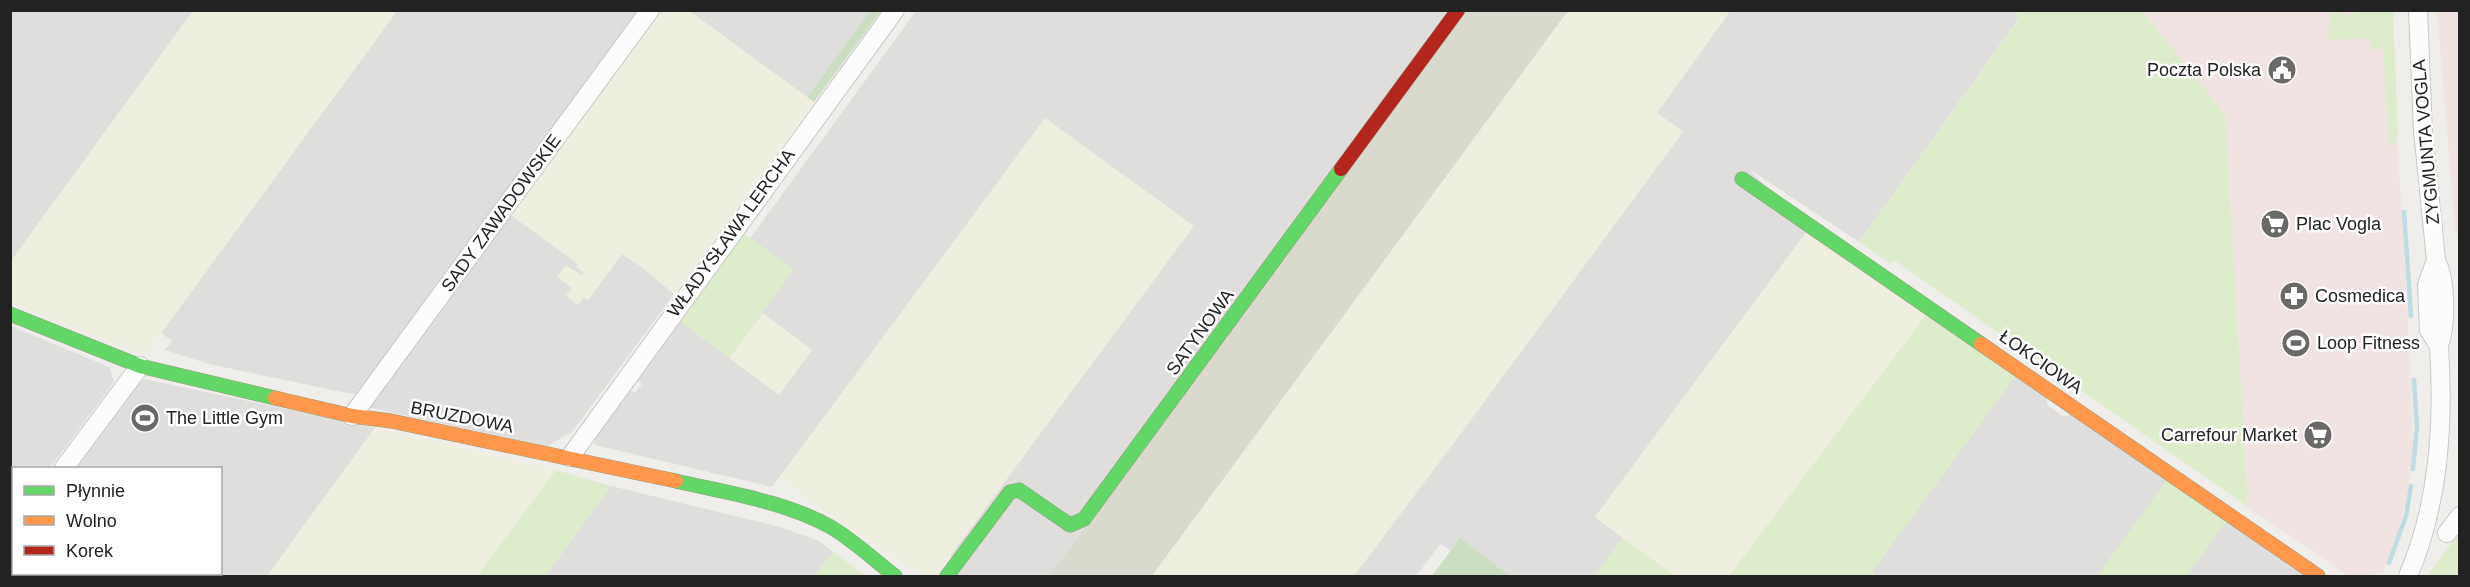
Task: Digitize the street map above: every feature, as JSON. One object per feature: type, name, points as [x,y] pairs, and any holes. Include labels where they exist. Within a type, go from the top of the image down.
[{"type":"street","name":"SADY ZAWADOWSKIE","points":[[352,416],[650,10]]},
{"type":"street","name":"WŁADYSŁAWA LERCHA","points":[[570,457],[895,10]]},
{"type":"street","name":"SATYNOWA","points":[[947,576],[1010,492],[1019,490],[1070,525],[1084,519],[1458,10]]},
{"type":"street","name":"ZYGMUNTA VOGLA","points":[[2408,576],[2424,536],[2439,459],[2439,346],[2428,330],[2427,285],[2436,260],[2423,131],[2417,15]]},
{"type":"street","name":"ŁOKCIOWA","points":[[1742,179],[2318,576]]},
{"type":"street","name":"BRUZDOWA","points":[[10,314],[140,366],[352,416],[391,421],[570,457],[755,499],[813,518],[832,528],[896,576]]},
{"type":"street","points":[[65,467],[140,366]]},
{"type":"street","points":[[2447,533],[2460,516]]},
{"type":"shaded area","points":[[11,11],[193,11],[11,261]]},
{"type":"shaded area","points":[[397,11],[658,11],[508,213],[579,264],[584,273],[572,288],[578,305],[584,297],[588,300],[622,254],[642,267],[674,294],[572,432],[547,446],[366,407],[357,395],[209,364],[165,350],[172,341],[161,333]]},
{"type":"shaded area","points":[[689,11],[870,11],[807,97]]},
{"type":"shaded area","points":[[916,11],[1466,11],[1049,576],[956,576],[950,556],[1058,409],[1045,119],[772,487],[595,445],[595,435],[628,389],[635,393],[642,384],[635,379],[678,320],[751,237]]},
{"type":"shaded area","points":[[1466,11],[1568,11],[1152,576],[1049,576]]},
{"type":"shaded area","points":[[1730,11],[2015,11],[2019,18],[1859,242],[1749,169],[1807,231],[1595,517],[1623,538],[1594,576],[1510,576],[1460,538],[1451,550],[1440,544],[1416,576],[1354,576],[1682,131],[1657,113]]},
{"type":"shaded area","points":[[2142,11],[2390,11],[2411,375],[2413,452],[2408,494],[2398,532],[2383,572],[2367,576],[2348,576],[2248,507],[2225,116]]},
{"type":"shaded area","points":[[2437,11],[2459,11],[2459,241],[2455,230]]},
{"type":"shaded area","points":[[11,326],[109,367],[114,382],[51,467],[12,467],[11,521]]},
{"type":"shaded area","points":[[2016,375],[2047,397],[2047,405],[2064,417],[2071,414],[2304,576],[1868,576]]},
{"type":"shaded area","points":[[144,379],[375,428],[267,576],[11,576],[10,551],[12,548],[12,575],[222,575],[222,467],[73,467],[131,390]]},
{"type":"shaded area","points":[[245,401],[259,404],[235,438],[224,430]]},
{"type":"shaded area","points":[[611,486],[780,527],[819,541],[833,552],[815,576],[545,576]]},
{"type":"green space","points":[[2331,10],[2350,15],[2361,11],[2393,11],[2398,135],[2394,144],[2389,147],[2383,49],[2371,49],[2370,38],[2327,40]]},
{"type":"green space","points":[[193,11],[397,11],[145,355],[11,303],[11,261]]},
{"type":"green space","points":[[658,11],[689,11],[814,102],[674,294],[642,267],[622,254],[588,300],[584,297],[578,305],[566,296],[572,288],[557,277],[566,265],[582,276],[584,273],[576,267],[578,264],[508,213]]},
{"type":"green space","points":[[870,11],[881,11],[814,102],[807,97]]},
{"type":"green space","points":[[1568,11],[1730,11],[1657,113],[1683,132],[1354,576],[1152,576]]},
{"type":"green space","points":[[2015,11],[2142,11],[2225,115],[2248,507],[1894,260],[1891,264],[1859,242],[2019,19]]},
{"type":"green space","points":[[1045,118],[1194,226],[935,576],[924,576],[823,510],[779,478]]},
{"type":"green space","points":[[1807,231],[1926,315],[1729,576],[1675,576],[1595,517]]},
{"type":"green space","points":[[743,233],[794,269],[729,358],[678,320]]},
{"type":"green space","points":[[763,313],[812,350],[779,395],[729,358]]},
{"type":"green space","points":[[1926,315],[2016,375],[1872,572],[1877,576],[1729,576]]},
{"type":"green space","points":[[375,428],[556,470],[477,576],[267,576]]},
{"type":"green space","points":[[556,470],[611,486],[545,576],[477,576]]},
{"type":"green space","points":[[2167,480],[2226,522],[2186,576],[2097,576]]},
{"type":"green space","points":[[2459,533],[2459,576],[2427,576]]},
{"type":"green space","points":[[1460,538],[1510,576],[1432,576]]},
{"type":"green space","points":[[1623,538],[1675,576],[1594,576]]},
{"type":"green space","points":[[833,552],[866,576],[815,576]]},
{"type":"waterway","points":[[2404,212],[2411,316]]},
{"type":"waterway","points":[[2413,469],[2417,427],[2414,380]]},
{"type":"waterway","points":[[2389,563],[2406,516],[2411,486]]},
{"type":"traffic: fast","points":[[947,576],[1010,492],[1019,490],[1070,525],[1084,519],[1341,169]]},
{"type":"traffic: fast","points":[[1742,179],[1981,344]]},
{"type":"traffic: fast","points":[[10,314],[140,366],[275,398]]},
{"type":"traffic: fast","points":[[676,481],[774,504],[811,517],[846,537],[895,576]]},
{"type":"traffic: slow","points":[[1981,344],[2318,576]]},
{"type":"traffic: slow","points":[[275,398],[352,416],[391,421],[676,481]]},
{"type":"traffic: jam","points":[[1341,169],[1458,10]]},
{"type":"place","name":"Poczta Polska","points":[[2282,70]]},
{"type":"place","name":"Plac Vogla","points":[[2275,224]]},
{"type":"place","name":"Cosmedica","points":[[2294,296]]},
{"type":"place","name":"Loop Fitness","points":[[2296,343]]},
{"type":"place","name":"The Little Gym","points":[[145,418]]},
{"type":"place","name":"Carrefour Market","points":[[2318,435]]}]
